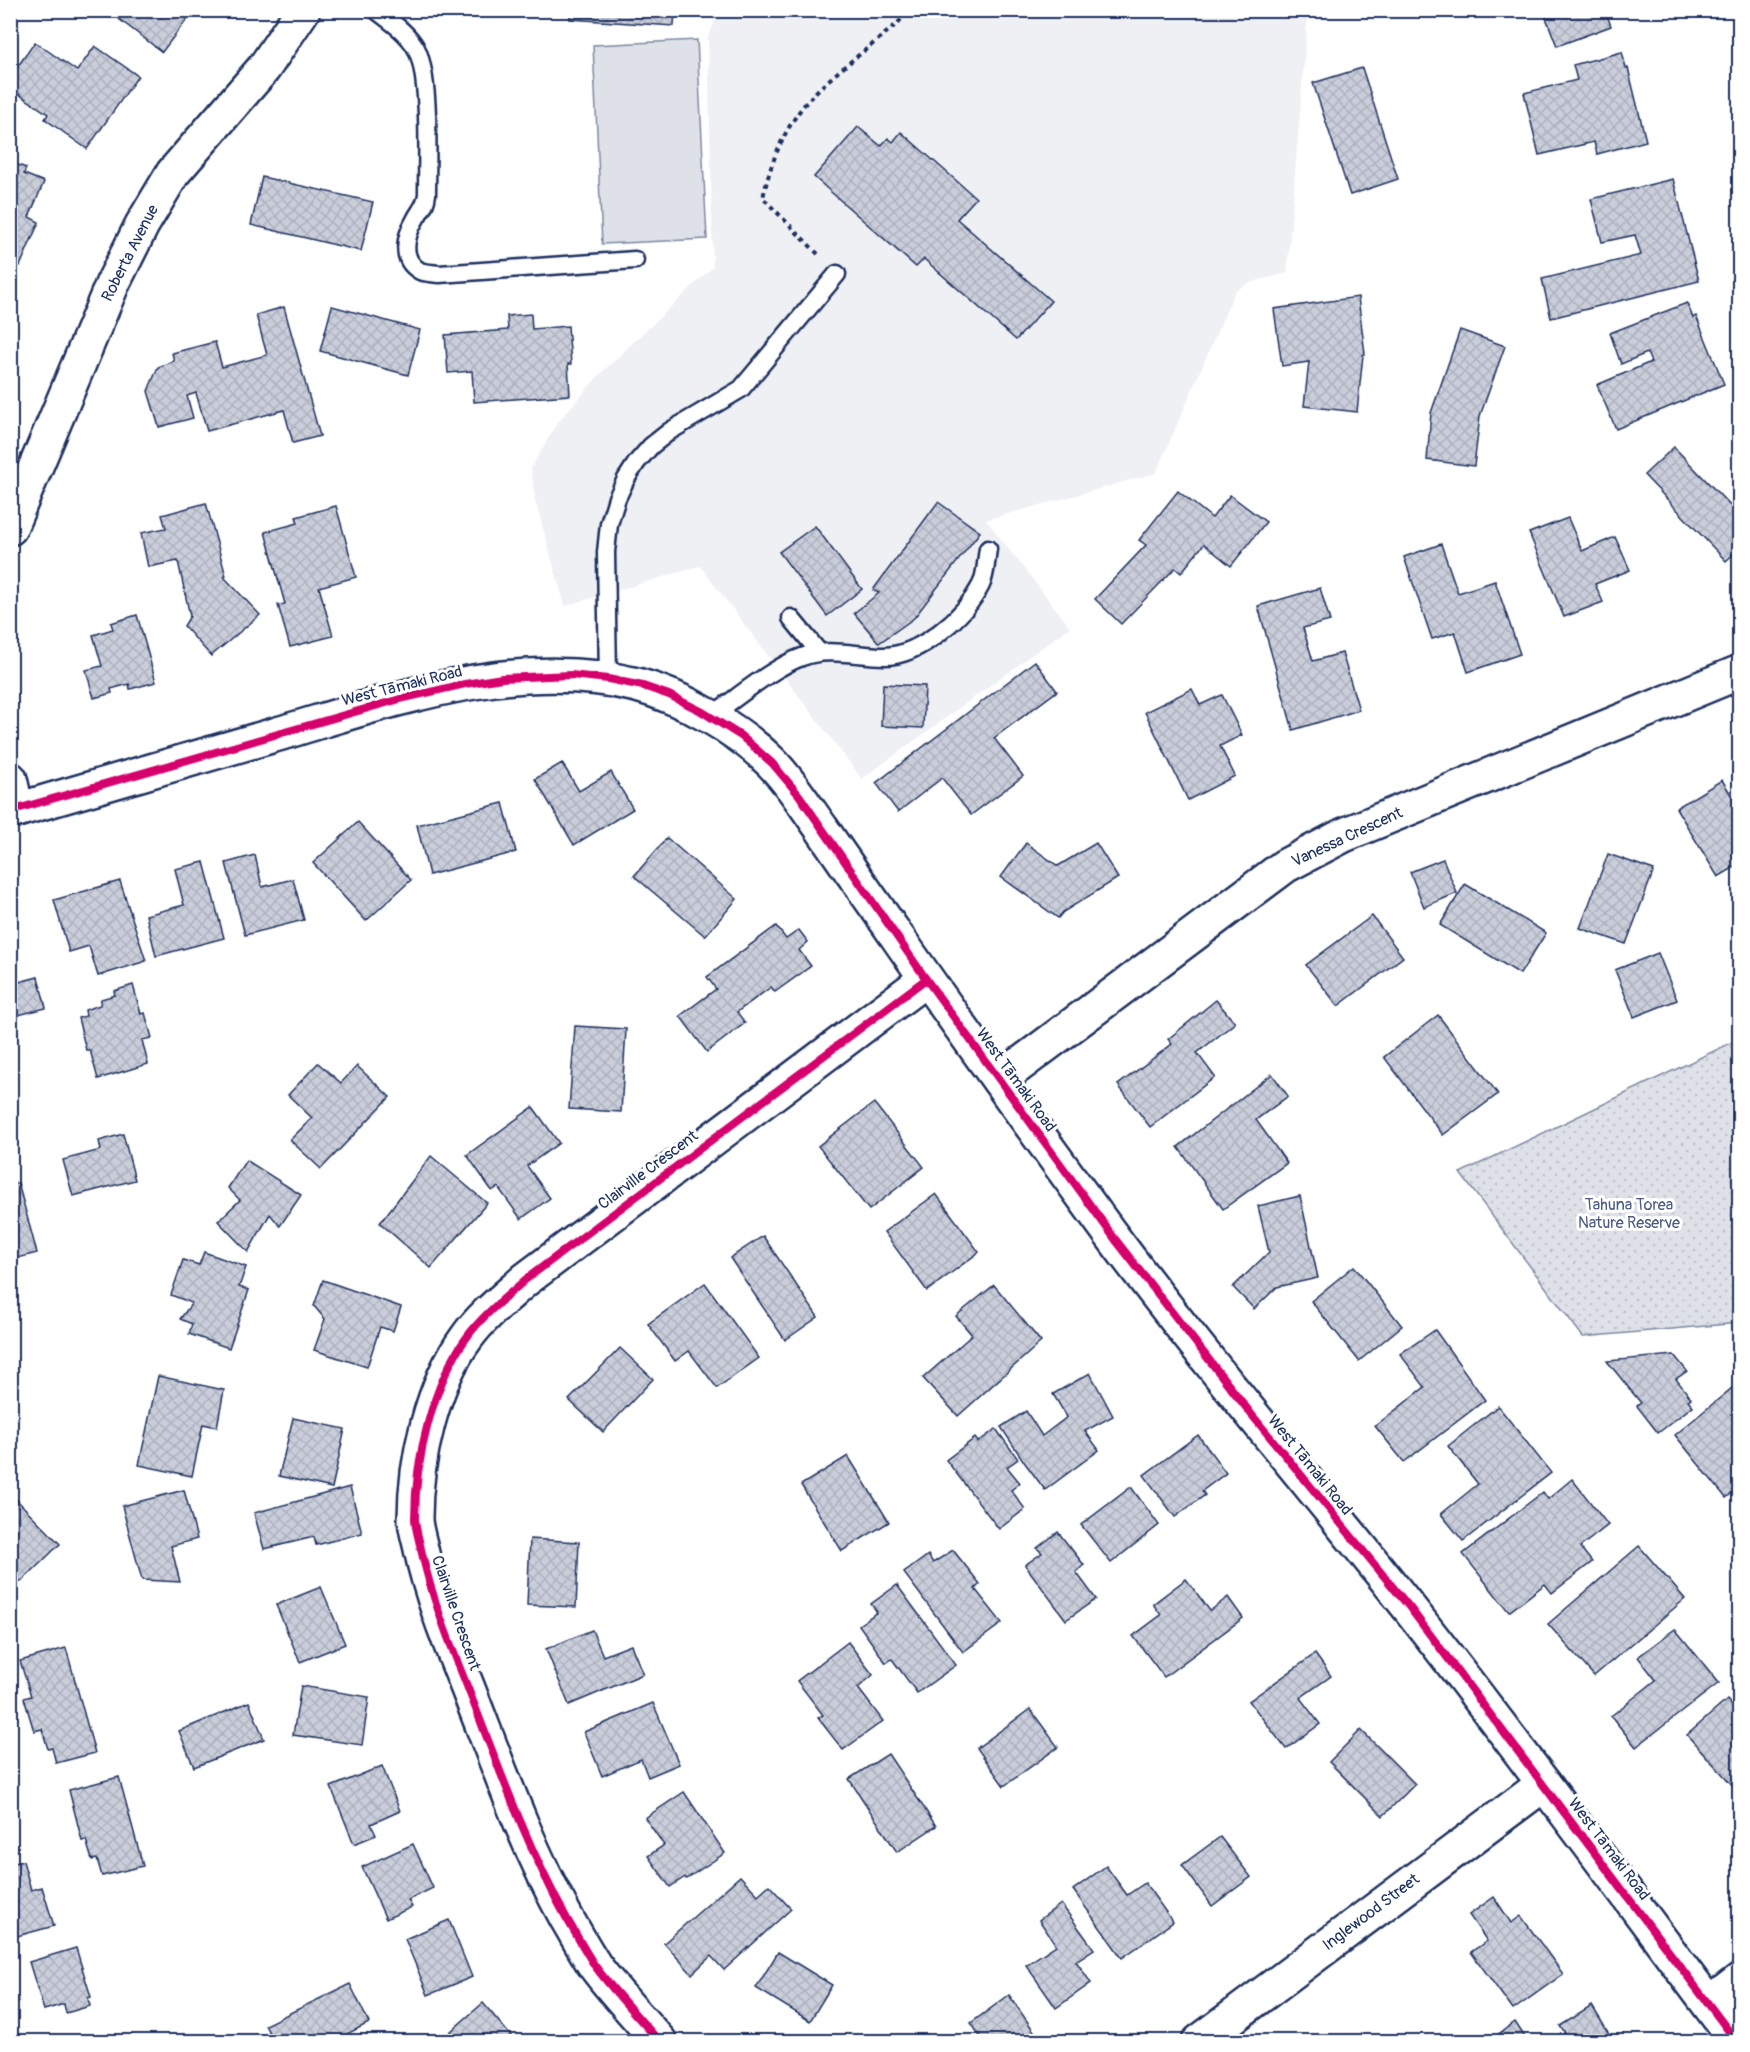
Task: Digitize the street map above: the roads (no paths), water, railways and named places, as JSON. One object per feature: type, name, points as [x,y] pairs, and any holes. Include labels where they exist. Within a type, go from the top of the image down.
[{"type":"street","name":"Roberta Avenue","points":[[10,528],[112,285],[142,225],[173,173],[264,68],[303,10]]},
{"type":"street","name":"Vanessa Crescent","points":[[999,1080],[1285,866],[1344,835],[1740,672]]},
{"type":"street","name":"West Tāmaki Road","points":[[13,800],[400,699],[465,684],[534,675],[571,675],[608,679],[669,695],[741,736],[779,771],[799,795],[926,979],[1115,1239],[1251,1415],[1410,1608],[1737,2042]]},
{"type":"street","name":"Clairville Crescent","points":[[660,2042],[595,1965],[548,1884],[520,1823],[448,1639],[427,1578],[415,1521],[416,1486],[423,1445],[442,1382],[453,1359],[467,1337],[489,1311],[525,1280],[926,979]]},
{"type":"street","name":"Inglewood Street","points":[[1199,2042],[1544,1784]]},
{"type":"street","points":[[1709,2004],[1740,1980]]},
{"type":"lane","points":[[376,10],[406,35],[416,48],[422,66],[425,90],[428,194],[426,206],[415,219],[409,232],[405,249],[408,261],[421,272],[439,274],[635,260]]},
{"type":"lane","points":[[608,679],[606,552],[609,524],[626,479],[651,446],[670,431],[741,389],[837,274]]},
{"type":"lane","points":[[709,717],[780,668],[801,657],[819,652],[886,656],[908,651],[929,640],[968,606],[982,583],[988,549]]},
{"type":"lane","points":[[791,618],[819,652]]},
{"type":"park label","name":"Tahuna Torea Nature Reserve","points":[[1629,1214]]}]
